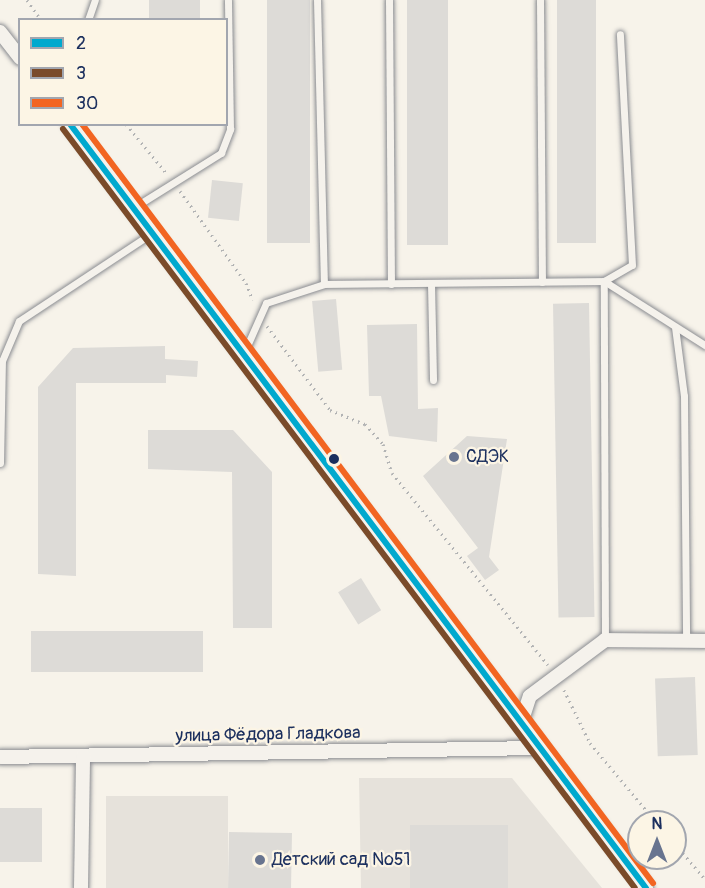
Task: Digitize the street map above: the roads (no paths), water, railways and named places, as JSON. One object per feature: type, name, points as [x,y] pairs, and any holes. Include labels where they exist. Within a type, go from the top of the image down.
[{"type":"street","points":[[9,39],[18,55]]},
{"type":"street","points":[[72,126],[538,748],[646,888]]},
{"type":"street","points":[[521,723],[530,696],[605,640],[705,641]]},
{"type":"street","name":"улица Фёдора Гладкова","points":[[0,757],[538,748]]},
{"type":"street","points":[[81,888],[83,756]]},
{"type":"lane","points":[[89,18],[95,0]]},
{"type":"lane","points":[[133,208],[220,153],[230,129],[228,0]]},
{"type":"lane","points":[[317,0],[324,284]]},
{"type":"lane","points":[[389,0],[391,284]]},
{"type":"lane","points":[[540,0],[542,282]]},
{"type":"lane","points":[[243,355],[266,303],[324,284],[604,281],[632,265],[620,34]]},
{"type":"lane","points":[[0,464],[2,361],[19,321],[152,233]]},
{"type":"lane","points":[[604,281],[705,345]]},
{"type":"lane","points":[[604,281],[605,640]]},
{"type":"lane","points":[[431,283],[433,380]]},
{"type":"lane","points":[[675,327],[684,396],[686,641]]},
{"type":"place","name":"СДЭК","points":[[454,457]]},
{"type":"place","name":"Детский сад №51","points":[[260,860]]}]
